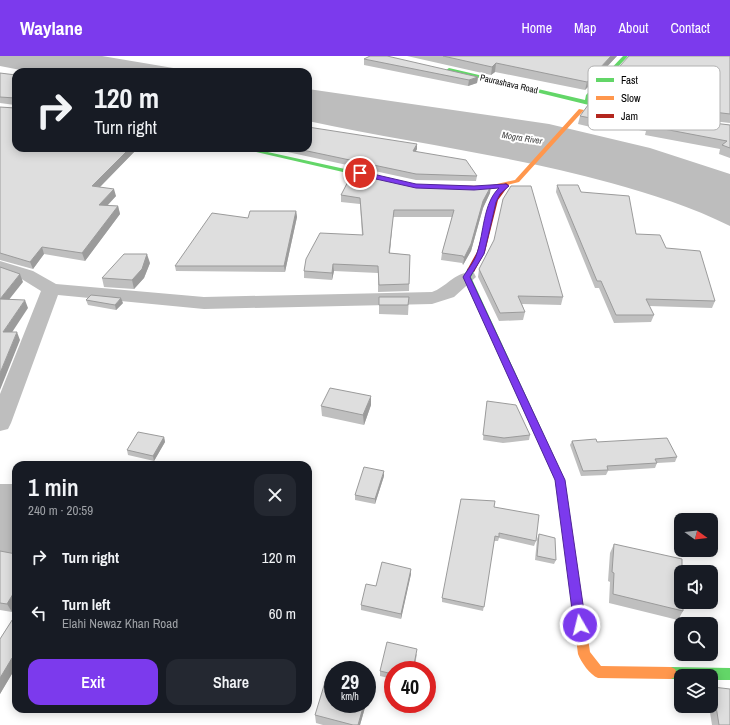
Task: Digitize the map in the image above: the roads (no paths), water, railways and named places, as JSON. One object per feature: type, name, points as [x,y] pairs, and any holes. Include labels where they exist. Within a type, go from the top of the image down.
[{"type":"street","points":[[616,66],[626,56]]},
{"type":"street","name":"Paurashava Road","points":[[437,68],[588,106]]},
{"type":"street","points":[[0,266],[24,272],[34,277],[51,290],[204,303],[400,300],[444,296],[453,291],[467,277],[481,254],[493,202],[497,193],[506,186],[517,181],[523,175],[584,106],[588,96]]},
{"type":"street","points":[[260,152],[404,184]]},
{"type":"street","points":[[431,187],[474,188],[506,186]]},
{"type":"street","points":[[467,277],[560,480],[584,654],[598,672],[730,674]]},
{"type":"street","points":[[0,423],[51,290]]},
{"type":"water","points":[[0,56],[102,56],[173,68],[12,68],[0,66]]},
{"type":"water","name":"Mogra River","points":[[312,90],[549,124],[650,148],[730,174],[730,226],[656,196],[573,173],[498,157],[312,122]]},
{"type":"water","points":[[0,484],[12,484],[12,554],[0,552]]}]
